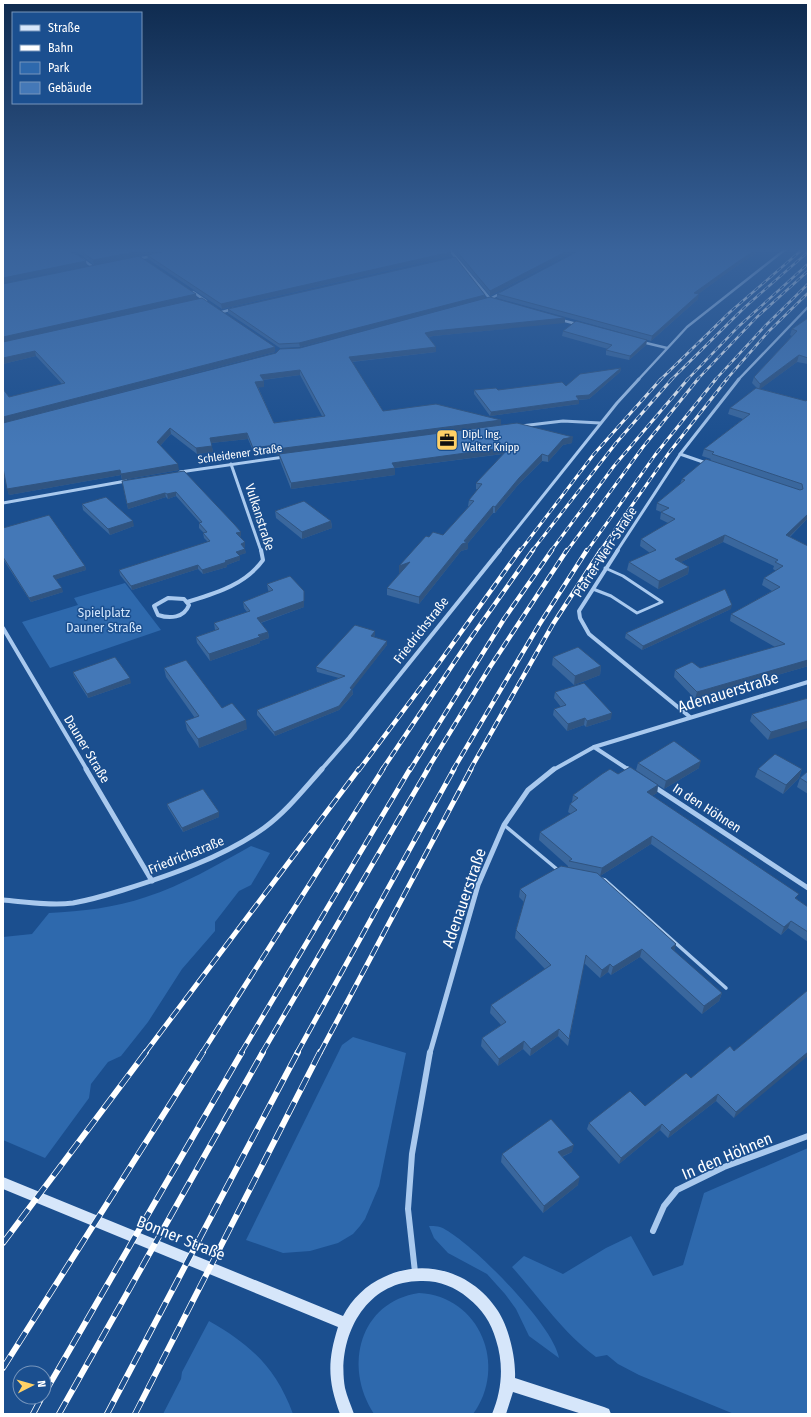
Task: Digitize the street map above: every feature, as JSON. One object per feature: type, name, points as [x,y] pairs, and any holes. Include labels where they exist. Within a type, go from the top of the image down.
[{"type":"main road","name":"Bonner Straße","points":[[3,1183],[346,1324]]},
{"type":"main road","points":[[347,1414],[338,1386],[338,1354],[346,1324],[364,1298],[388,1280],[415,1272],[445,1276],[472,1291],[494,1315],[506,1348],[508,1383],[503,1406],[499,1414]]},
{"type":"main road","points":[[508,1383],[604,1414]]},
{"type":"street","name":"Friedrichstraße","points":[[3,900],[36,903],[72,903],[125,890],[152,881],[233,848],[266,827],[304,790],[349,738],[600,423],[667,348],[687,327],[703,314]]},
{"type":"street","name":"Pfarrer-Werr-Straße","points":[[690,717],[589,634],[580,618],[579,611],[605,568],[680,454],[725,397],[802,314]]},
{"type":"street","points":[[555,318],[585,326]]},
{"type":"street","points":[[637,340],[667,348]]},
{"type":"street","points":[[519,426],[562,421],[600,423]]},
{"type":"street","points":[[680,454],[710,464]]},
{"type":"street","name":"Schleidener Straße","points":[[174,473],[292,456]]},
{"type":"street","name":"Vulkanstraße","points":[[187,602],[188,605],[186,611],[172,617],[158,615],[154,609],[158,602],[168,598],[179,598],[187,602],[216,593],[238,582],[254,571],[263,560],[261,548],[231,464]]},
{"type":"street","points":[[3,503],[131,480]]},
{"type":"street","name":"Dauner Straße","points":[[3,628],[152,881]]},
{"type":"street","name":"Adenauerstraße","points":[[415,1272],[408,1209],[412,1154],[431,1049],[478,885],[504,825],[528,790],[555,768],[594,747],[808,682]]},
{"type":"street","points":[[594,747],[633,773]]},
{"type":"street","name":"In den Höhnen","points":[[646,781],[808,888]]},
{"type":"street","name":"In den Höhnen","points":[[653,1231],[664,1206],[677,1190],[724,1167],[808,1136]]},
{"type":"lane","points":[[593,589],[611,596],[637,613],[662,602],[623,576],[605,568]]},
{"type":"lane","points":[[504,825],[558,870],[566,872]]},
{"type":"lane","points":[[597,878],[605,880],[726,988]]},
{"type":"green space","name":"Spielplatz Dauner Straße","points":[[125,583],[161,630],[50,668],[22,622],[78,605],[74,598]]},
{"type":"green space","points":[[251,846],[270,853],[251,885],[239,891],[215,922],[215,931],[182,969],[148,1022],[121,1056],[108,1062],[91,1084],[89,1098],[45,1158],[3,1140],[3,937],[32,934],[49,913],[86,910],[122,904],[160,892],[200,874]]},
{"type":"green space","points":[[353,1037],[406,1053],[379,1186],[365,1219],[353,1234],[338,1243],[310,1251],[283,1253],[246,1240],[342,1045]]},
{"type":"green space","points":[[808,1148],[808,1414],[734,1414],[639,1375],[618,1364],[607,1355],[596,1357],[572,1337],[512,1267],[524,1256],[563,1274],[606,1248],[631,1236],[653,1276],[683,1265],[704,1193]]},
{"type":"green space","points":[[429,1226],[438,1226],[459,1239],[512,1288],[543,1326],[554,1344],[559,1358],[529,1336],[516,1309],[487,1274],[448,1253],[434,1238]]},
{"type":"green space","points":[[419,1293],[440,1297],[458,1306],[472,1320],[482,1337],[487,1355],[488,1375],[483,1395],[473,1414],[374,1414],[365,1396],[360,1377],[359,1357],[362,1339],[370,1323],[382,1309],[399,1299]]},
{"type":"green space","points":[[209,1321],[237,1339],[260,1359],[279,1383],[293,1414],[163,1414],[181,1379],[182,1372]]},
{"type":"building","points":[[3,314],[106,314],[3,337]]},
{"type":"building","points":[[129,314],[226,314],[275,347],[3,417],[3,389],[9,397],[65,383],[35,351],[3,358],[3,342]]},
{"type":"building","points":[[235,314],[411,314],[299,343],[279,344]]},
{"type":"building","points":[[426,314],[551,314],[565,318],[434,331],[425,333],[436,347],[349,357],[383,411],[436,404],[501,420],[277,449],[275,445],[253,448],[247,433],[210,438],[212,446],[196,448],[170,428],[157,442],[178,464],[121,474],[120,470],[7,489],[3,468],[3,423],[276,353],[280,349],[300,348]],"holes":[[[300,370],[325,416],[274,423],[255,382],[264,381],[260,375]]]},
{"type":"building","points":[[571,314],[676,314],[652,336]]},
{"type":"building","points":[[808,318],[808,358],[799,355],[760,384],[754,377],[797,331],[792,329]]},
{"type":"building","points":[[576,321],[647,340],[630,356],[606,350],[612,345],[563,331]]},
{"type":"building","points":[[621,368],[589,395],[576,396],[579,400],[491,412],[474,390],[496,388],[498,390],[562,382],[566,386],[580,374]]},
{"type":"building","points":[[756,388],[806,401],[808,399],[808,514],[786,535],[808,546],[808,660],[697,692],[675,670],[692,662],[700,668],[785,644],[731,614],[780,587],[764,578],[783,566],[775,562],[778,560],[725,535],[675,559],[689,567],[659,581],[629,562],[656,550],[641,539],[675,519],[661,512],[669,508],[657,503],[685,480],[682,479],[706,459],[800,490],[803,489],[802,484],[712,454],[714,452],[704,449],[750,414],[730,408]]},
{"type":"building","points":[[517,423],[573,437],[563,439],[548,456],[542,454],[519,478],[495,507],[493,506],[464,541],[468,542],[462,544],[419,597],[387,588],[410,562],[399,566],[426,536],[429,537],[433,532],[443,535],[474,501],[469,500],[482,484],[476,483],[510,447],[392,463],[395,468],[291,483],[279,454]]},
{"type":"building","points":[[184,471],[241,532],[236,533],[245,542],[241,544],[245,549],[236,552],[240,556],[225,561],[227,562],[202,570],[198,565],[131,586],[119,570],[210,541],[203,533],[207,532],[199,523],[202,522],[176,492],[165,493],[127,504],[122,481]]},
{"type":"building","points":[[106,497],[133,521],[108,529],[82,504]]},
{"type":"building","points":[[304,501],[331,521],[302,532],[275,511]]},
{"type":"building","points":[[49,515],[85,566],[53,576],[62,588],[29,598],[3,557],[3,528]]},
{"type":"building","points":[[290,576],[304,591],[304,601],[257,618],[268,632],[258,635],[260,637],[209,654],[196,637],[219,629],[214,623],[250,611],[243,602],[273,590],[267,584]]},
{"type":"building","points":[[725,589],[732,605],[643,646],[626,633]]},
{"type":"building","points":[[355,625],[375,631],[371,636],[387,641],[350,688],[352,689],[339,706],[274,732],[257,710],[345,676],[316,667]]},
{"type":"building","points":[[578,647],[601,666],[575,676],[553,657]]},
{"type":"building","points":[[115,657],[130,678],[87,694],[73,672]]},
{"type":"building","points":[[186,660],[222,708],[232,703],[246,720],[198,739],[185,721],[199,716],[164,668]]},
{"type":"building","points":[[584,683],[612,713],[587,721],[585,718],[568,724],[554,709],[566,705],[555,692]]},
{"type":"building","points":[[808,698],[808,721],[771,732],[752,714]]},
{"type":"building","points":[[674,741],[701,761],[666,781],[638,763]]},
{"type":"building","points":[[775,754],[802,769],[786,785],[758,769]]},
{"type":"building","points":[[630,767],[658,785],[647,792],[799,894],[795,898],[808,907],[808,932],[791,921],[784,927],[652,836],[602,868],[569,861],[572,859],[540,832],[577,810],[570,804],[578,798],[573,795],[602,774],[610,769],[618,774]]},
{"type":"building","points":[[808,771],[808,783],[800,778]]},
{"type":"building","points":[[203,789],[219,812],[182,828],[167,804]]},
{"type":"building","points":[[561,866],[597,873],[676,944],[671,948],[722,993],[704,1006],[642,949],[613,967],[610,964],[602,970],[586,955],[569,1039],[559,1029],[531,1049],[524,1041],[499,1059],[482,1038],[506,1022],[491,1005],[551,965],[516,930],[526,895],[520,889]]},
{"type":"building","points":[[808,990],[808,1052],[736,1112],[718,1094],[670,1132],[662,1124],[621,1158],[589,1123],[630,1091],[645,1106],[686,1073],[691,1078],[730,1046],[734,1051]]},
{"type":"building","points":[[551,1119],[574,1145],[558,1152],[580,1177],[544,1206],[502,1154]]},
{"type":"railway","points":[[661,379],[728,314]]},
{"type":"railway","points":[[672,379],[738,314]]},
{"type":"railway","points":[[687,380],[752,314]]},
{"type":"railway","points":[[697,380],[760,314]]},
{"type":"railway","points":[[715,380],[777,314]]},
{"type":"railway","points":[[726,380],[769,331],[786,314]]},
{"type":"railway","points":[[520,551],[594,454],[661,379]]},
{"type":"railway","points":[[532,551],[616,443],[672,379]]},
{"type":"railway","points":[[551,551],[614,466],[688,379]]},
{"type":"railway","points":[[567,551],[643,447],[698,379]]},
{"type":"railway","points":[[587,551],[655,455],[716,379]]},
{"type":"railway","points":[[600,551],[668,454],[727,379]]},
{"type":"railway","points":[[359,770],[439,663],[520,550]]},
{"type":"railway","points":[[382,770],[468,642],[533,550]]},
{"type":"railway","points":[[410,770],[504,619],[552,550]]},
{"type":"railway","points":[[427,770],[490,667],[567,550]]},
{"type":"railway","points":[[453,770],[539,625],[587,550]]},
{"type":"railway","points":[[470,770],[553,624],[601,550]]},
{"type":"railway","points":[[145,1053],[359,769]]},
{"type":"railway","points":[[202,1053],[383,769]]},
{"type":"railway","points":[[241,1053],[410,769]]},
{"type":"railway","points":[[262,1053],[428,769]]},
{"type":"railway","points":[[297,1053],[454,769]]},
{"type":"railway","points":[[320,1053],[471,769]]},
{"type":"railway","points":[[3,1243],[146,1052]]},
{"type":"railway","points":[[3,1368],[203,1052]]},
{"type":"railway","points":[[52,1380],[242,1052]]},
{"type":"railway","points":[[59,1414],[263,1052]]},
{"type":"railway","points":[[107,1414],[298,1052]]},
{"type":"railway","points":[[135,1414],[320,1052]]},
{"type":"railway","points":[[33,1414],[38,1405]]},
{"type":"place","name":"Dipl. Ing. Walter Knipp","points":[[447,440]]}]
